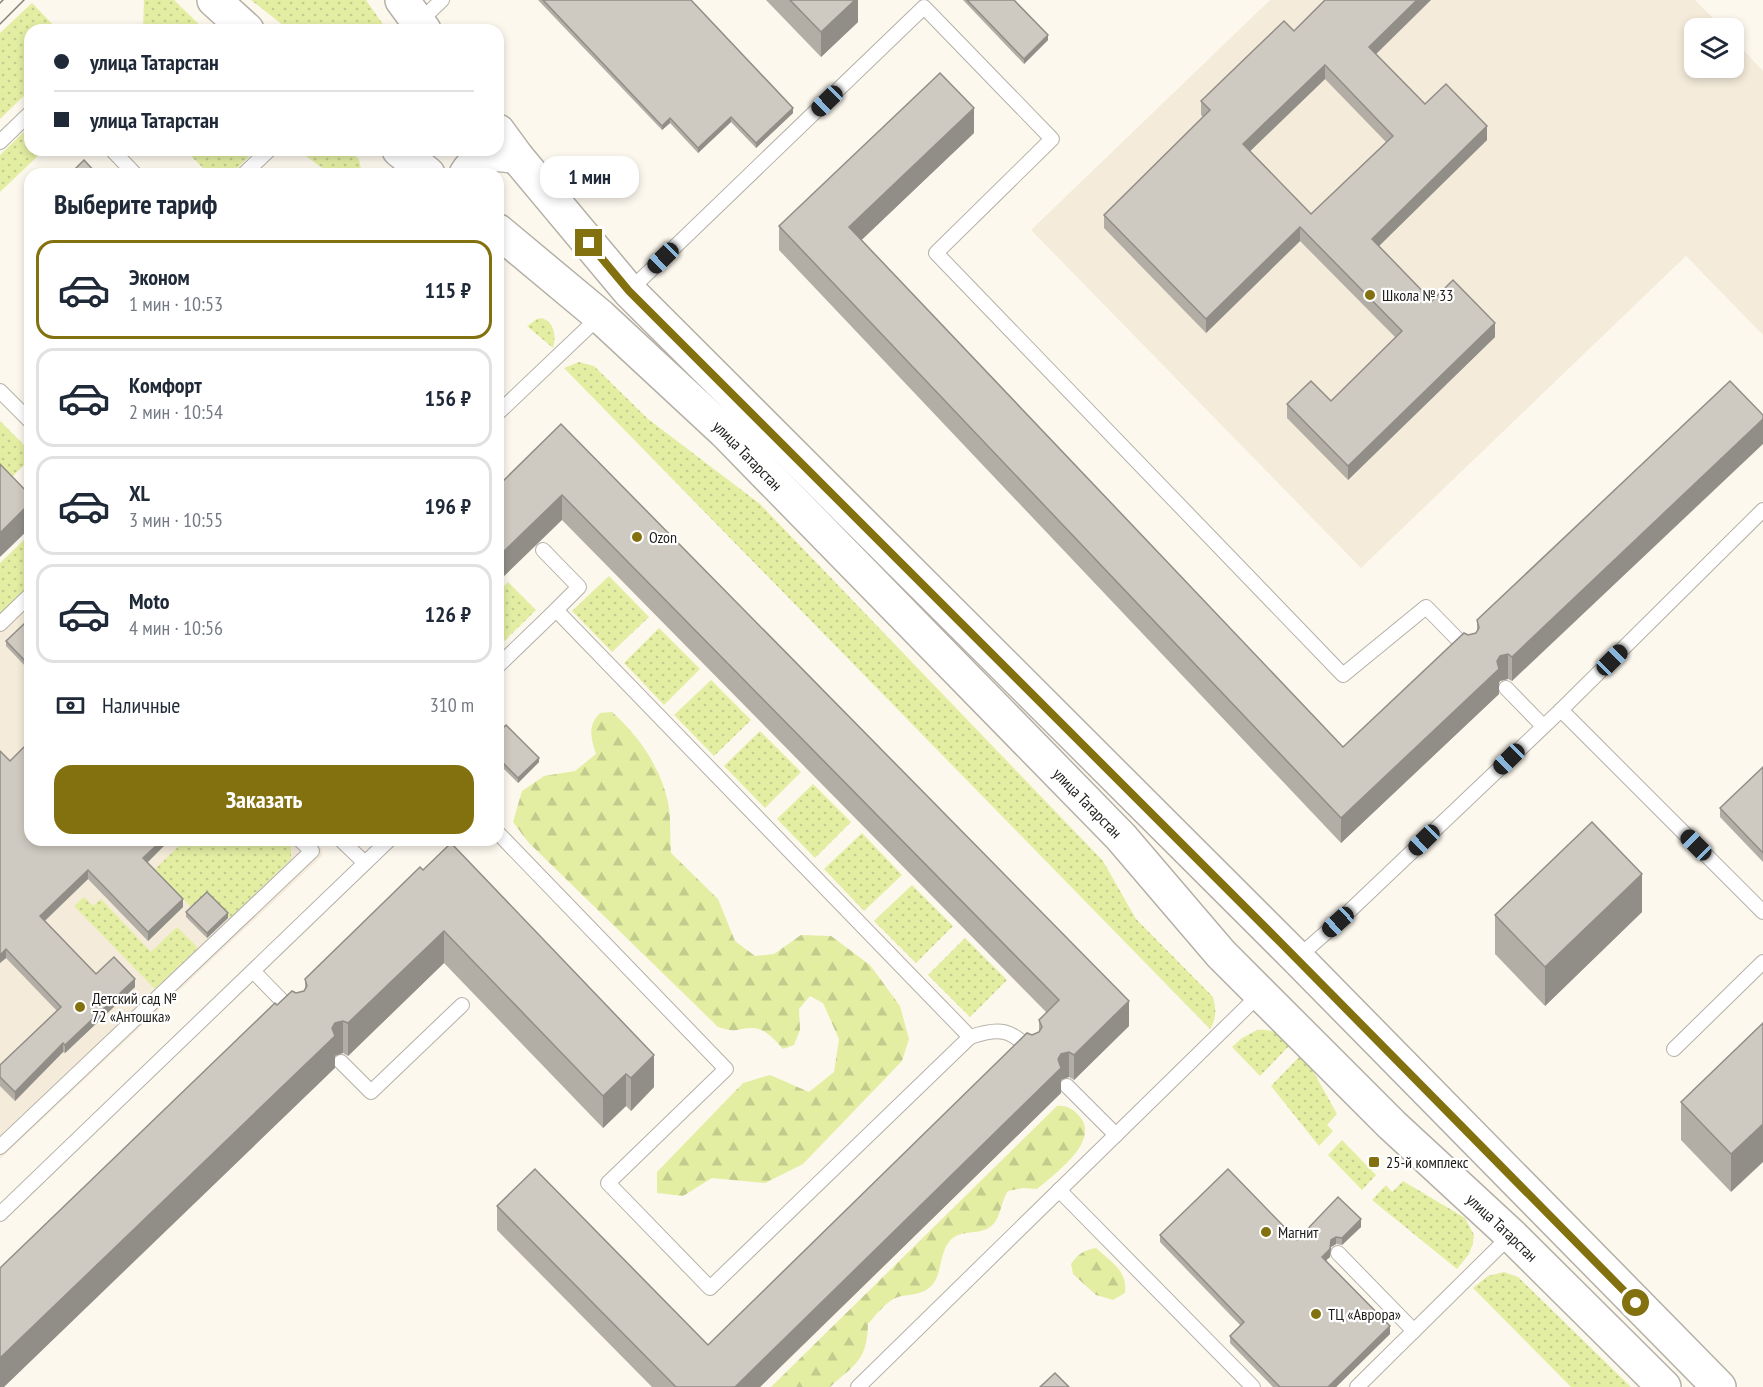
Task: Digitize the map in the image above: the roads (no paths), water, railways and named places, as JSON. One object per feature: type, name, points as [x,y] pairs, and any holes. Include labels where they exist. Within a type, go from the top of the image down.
[{"type":"street","points":[[214,0],[240,24]]},
{"type":"street","name":"улица Татарстан","points":[[504,139],[629,291],[1297,958],[1719,1387]]},
{"type":"street","points":[[504,155],[517,157]]},
{"type":"street","points":[[406,156],[421,168]]},
{"type":"street","points":[[470,168],[476,160],[485,156]]},
{"type":"street","name":"улица Татарстан","points":[[504,236],[600,316],[725,432],[1121,837],[1221,954],[1392,1125],[1511,1235],[1664,1387]]},
{"type":"lane","points":[[415,18],[442,0]]},
{"type":"lane","points":[[629,291],[924,7],[1052,139],[936,253],[1343,675],[1426,607],[1470,651]]},
{"type":"lane","points":[[0,142],[24,119]]},
{"type":"lane","points":[[118,156],[129,168]]},
{"type":"lane","points":[[250,168],[263,156]]},
{"type":"lane","points":[[504,407],[600,316]]},
{"type":"lane","points":[[0,391],[24,416]]},
{"type":"lane","points":[[1297,958],[1338,922],[1561,710],[1763,510]]},
{"type":"lane","points":[[504,660],[579,587],[543,550]]},
{"type":"lane","points":[[0,624],[24,602]]},
{"type":"lane","points":[[556,609],[970,1037]]},
{"type":"lane","points":[[1506,688],[1543,726]]},
{"type":"lane","points":[[1561,710],[1763,912]]},
{"type":"lane","points":[[504,839],[726,1069],[608,1183],[710,1288],[970,1037],[992,1030],[1017,1036],[1033,1051]]},
{"type":"lane","points":[[0,1147],[312,851],[307,846]]},
{"type":"lane","points":[[347,846],[364,863]]},
{"type":"lane","points":[[0,1214],[382,846]]},
{"type":"lane","points":[[1674,1049],[1763,962]]},
{"type":"lane","points":[[253,971],[298,1017]]},
{"type":"lane","points":[[858,1387],[1261,993]]},
{"type":"lane","points":[[341,1062],[371,1092],[462,1005]]},
{"type":"lane","points":[[1067,1086],[1116,1135]]},
{"type":"lane","points":[[1059,1190],[1253,1387]]},
{"type":"lane","points":[[1357,1387],[1511,1235]]},
{"type":"lane","points":[[1338,1253],[1414,1331]]},
{"type":"tram line","points":[[0,3],[3,0]]},
{"type":"tram line","points":[[0,24],[24,0]]},
{"type":"place","name":"Школа № 33","points":[[1370,295]]},
{"type":"place","name":"Ozon","points":[[637,537]]},
{"type":"place","name":"Детский сад № 72 «Антошка»","points":[[80,1007]]},
{"type":"place","name":"25-й комплекс","points":[[1374,1162]]},
{"type":"place","name":"Магнит","points":[[1266,1232]]},
{"type":"place","name":"ТЦ «Аврора»","points":[[1316,1314]]}]
